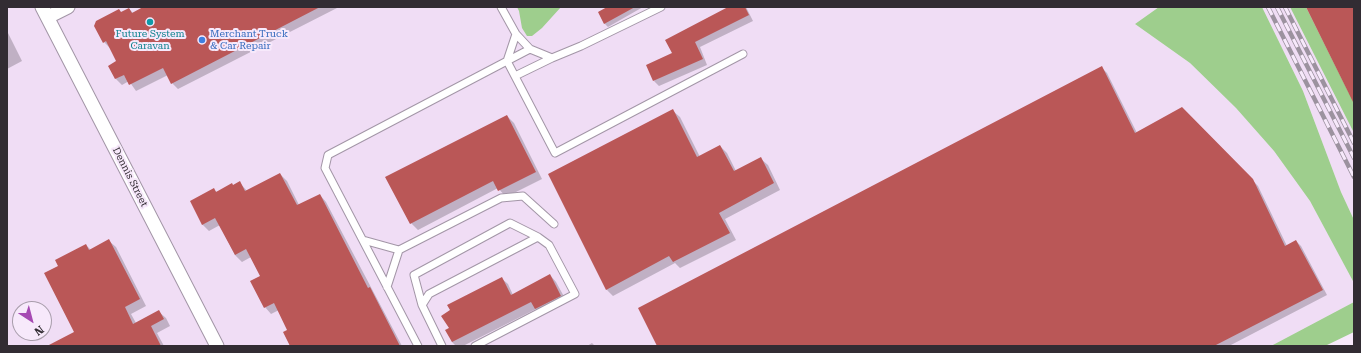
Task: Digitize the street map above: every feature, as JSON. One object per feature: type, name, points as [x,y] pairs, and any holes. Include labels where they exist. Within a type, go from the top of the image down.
[{"type":"street","points":[[45,12],[68,7]]},
{"type":"street","name":"Dennis Street","points":[[45,12],[217,346]]},
{"type":"lane","points":[[501,7],[516,34],[530,49],[552,58]]},
{"type":"lane","points":[[515,76],[661,7]]},
{"type":"lane","points":[[516,34],[507,62],[555,153],[743,54]]},
{"type":"lane","points":[[418,346],[325,168],[328,155],[530,49]]},
{"type":"lane","points":[[363,240],[399,250],[500,198],[523,196],[554,224]]},
{"type":"lane","points":[[442,346],[422,305],[414,274],[510,223],[538,237],[549,245],[575,294],[475,346]]},
{"type":"lane","points":[[422,305],[429,294],[538,237]]},
{"type":"lane","points":[[387,287],[399,250]]},
{"type":"shaded area","points":[[7,7],[1159,7],[1135,24],[1190,63],[1236,108],[1274,151],[1310,201],[1354,283],[1354,302],[1271,346],[7,346]]},
{"type":"shaded area","points":[[1262,7],[1290,7],[1354,133],[1354,220],[1341,192],[1303,91]]},
{"type":"green space","points":[[517,7],[561,7],[542,28],[532,36],[527,36],[522,28]]},
{"type":"green space","points":[[1159,7],[1262,7],[1303,91],[1341,192],[1354,220],[1354,283],[1310,201],[1274,151],[1236,108],[1190,63],[1135,24]]},
{"type":"green space","points":[[1290,7],[1306,7],[1349,93],[1354,90],[1354,133]]},
{"type":"green space","points":[[1354,302],[1354,332],[1325,346],[1271,346]]},
{"type":"building","points":[[143,7],[320,7],[171,84],[163,68],[129,85],[124,75],[115,79],[108,66],[116,61],[106,41],[103,43],[94,26],[96,21],[119,9],[121,12],[129,8],[132,13]]},
{"type":"building","points":[[607,7],[635,7],[604,24],[598,12]]},
{"type":"building","points":[[728,7],[745,7],[749,15],[695,42],[703,59],[653,81],[646,65],[672,53],[665,40]]},
{"type":"building","points":[[1306,7],[1354,7],[1354,104]]},
{"type":"building","points":[[1102,66],[1135,133],[1182,107],[1253,179],[1285,246],[1296,240],[1323,290],[1214,346],[657,346],[638,308]]},
{"type":"building","points":[[673,109],[697,157],[720,145],[734,171],[761,157],[774,183],[719,213],[730,233],[673,262],[669,256],[606,290],[548,174]]},
{"type":"building","points":[[507,115],[536,172],[498,191],[493,181],[410,224],[385,177]]},
{"type":"building","points":[[280,173],[297,205],[320,194],[368,288],[370,287],[400,346],[290,346],[283,332],[287,330],[274,303],[264,308],[250,281],[260,276],[246,249],[235,255],[215,218],[202,225],[190,201],[214,188],[216,192],[232,183],[233,185],[240,181],[245,191]]},
{"type":"building","points":[[109,239],[140,299],[125,307],[133,324],[159,310],[164,319],[151,326],[161,346],[47,346],[74,332],[44,273],[58,266],[55,260],[86,244],[89,250]]},
{"type":"building","points":[[550,274],[561,296],[535,309],[531,302],[452,342],[445,330],[449,328],[441,316],[450,310],[447,305],[502,277],[511,295]]},
{"type":"railway","points":[[1268,7],[1354,177]]},
{"type":"railway","points":[[1277,7],[1354,158]]},
{"type":"railway","points":[[1285,7],[1354,143]]},
{"type":"place","name":"Future System Caravan","points":[[150,22]]},
{"type":"place","name":"Merchant Truck & Car Repair","points":[[202,40]]}]
